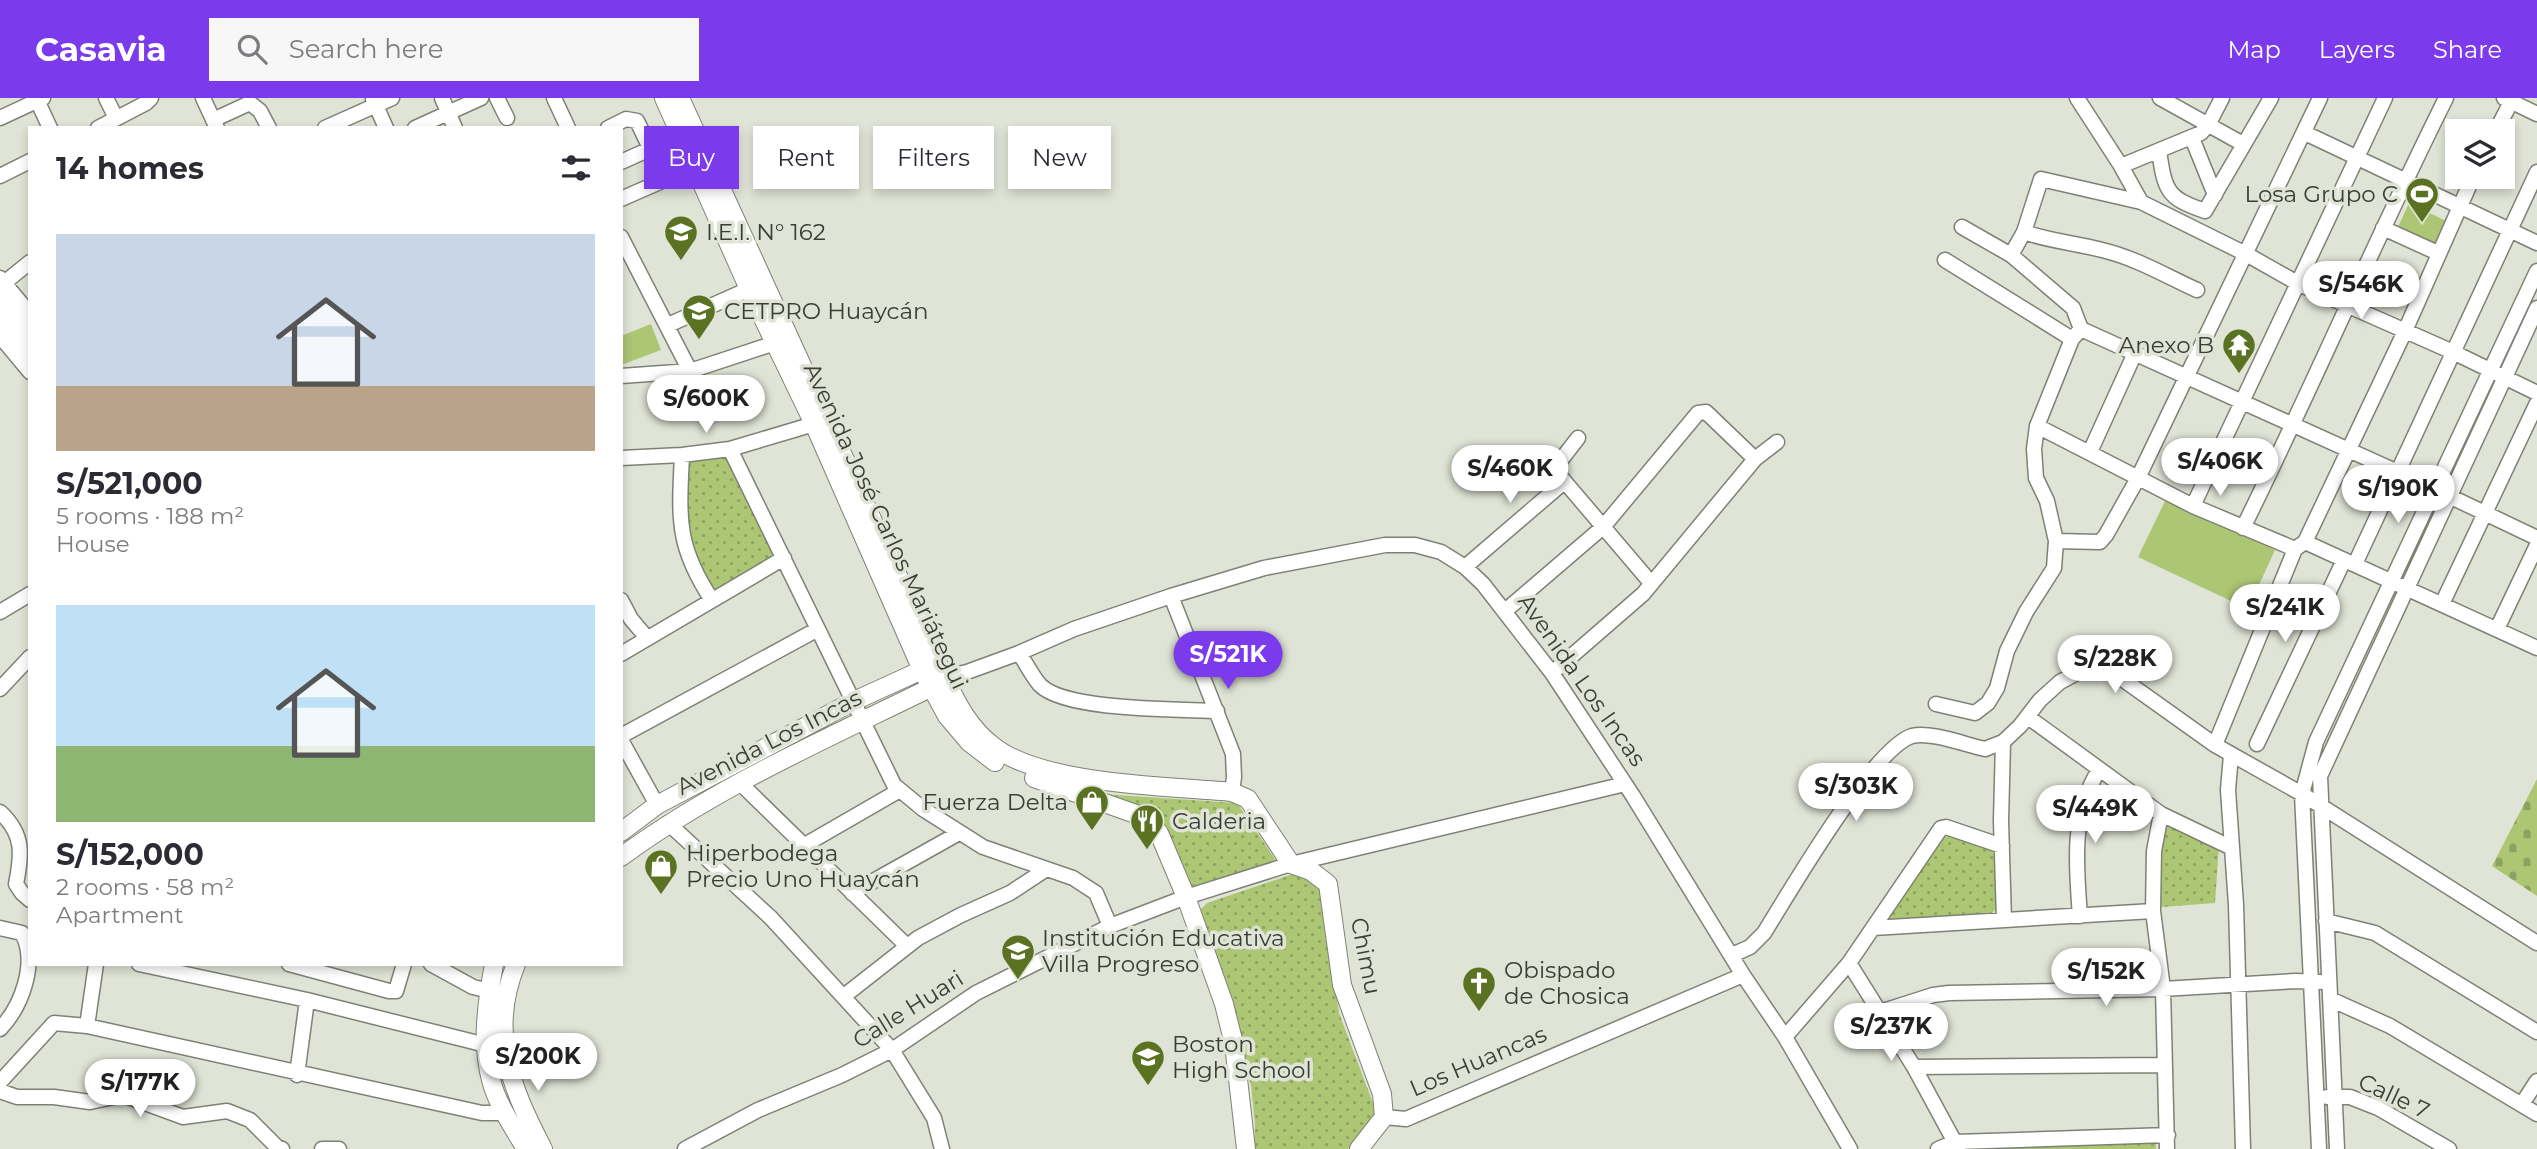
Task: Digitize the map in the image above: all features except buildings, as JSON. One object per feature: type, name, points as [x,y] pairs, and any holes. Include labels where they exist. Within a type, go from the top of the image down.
[{"type":"main road","name":"Avenida José Carlos Mariátegui","points":[[664,98],[684,126]]},
{"type":"main road","name":"Avenida José Carlos Mariátegui","points":[[680,98],[687,126]]},
{"type":"main road","name":"Avenida José Carlos Mariátegui","points":[[710,189],[749,289],[782,341],[814,424],[922,670],[938,682],[966,719],[994,748],[1028,764],[1063,775],[1232,792]]},
{"type":"main road","name":"Avenida José Carlos Mariátegui","points":[[714,189],[938,682],[947,716],[989,760],[1144,817],[1162,838],[1224,1004],[1234,1044],[1246,1149]]},
{"type":"main road","points":[[1,285],[28,328]]},
{"type":"main road","points":[[0,315],[28,350]]},
{"type":"main road","name":"Avenida Los Incas","points":[[623,830],[657,804],[854,701],[922,670]]},
{"type":"main road","name":"Avenida Los Incas","points":[[623,856],[668,823],[739,782],[938,682]]},
{"type":"main road","points":[[1232,792],[1248,799],[1291,864]]},
{"type":"main road","name":"Chimu","points":[[1291,864],[1311,871],[1328,884],[1342,985],[1382,1094],[1384,1117]]},
{"type":"main road","points":[[494,966],[486,1014],[486,1045],[491,1080],[505,1114],[526,1149]]},
{"type":"main road","points":[[515,966],[503,1008],[503,1049],[524,1112],[543,1149]]},
{"type":"main road","points":[[1359,1149],[1384,1117]]},
{"type":"street","points":[[106,98],[116,118]]},
{"type":"street","points":[[102,126],[151,98]]},
{"type":"street","points":[[203,98],[215,124],[250,103],[260,110],[268,126]]},
{"type":"street","points":[[329,126],[374,102],[392,98]]},
{"type":"street","points":[[442,98],[454,126]]},
{"type":"street","points":[[420,126],[481,98]]},
{"type":"street","points":[[497,98],[507,118]]},
{"type":"street","points":[[554,98],[567,126]]},
{"type":"street","points":[[2077,98],[2141,202]]},
{"type":"street","points":[[2160,98],[2244,144]]},
{"type":"street","points":[[2121,166],[2192,138],[2208,125],[2222,98]]},
{"type":"street","points":[[2205,211],[2271,98]]},
{"type":"street","points":[[2056,541],[2100,542],[2106,535],[2138,478],[2188,377],[2320,98]]},
{"type":"street","points":[[2193,506],[2385,98]]},
{"type":"street","points":[[2243,528],[2445,98]]},
{"type":"street","points":[[0,118],[38,99],[49,126]]},
{"type":"street","points":[[2513,99],[2537,105]]},
{"type":"street","points":[[2513,99],[2537,114]]},
{"type":"street","points":[[2502,119],[2513,99]]},
{"type":"street","points":[[374,102],[385,126]]},
{"type":"street","points":[[612,126],[626,119],[634,119],[644,138]]},
{"type":"street","points":[[2305,133],[2537,243]]},
{"type":"street","points":[[2192,138],[2215,195]]},
{"type":"street","points":[[623,161],[644,152]]},
{"type":"street","points":[[2159,152],[2164,179],[2171,193],[2182,203],[2209,215],[2203,232]]},
{"type":"street","points":[[0,176],[28,162]]},
{"type":"street","points":[[2257,744],[2397,472],[2537,172]]},
{"type":"street","points":[[2011,255],[2024,232],[2041,179],[2141,202],[2246,254],[2299,284],[2453,352],[2537,393]]},
{"type":"street","points":[[623,198],[644,189]]},
{"type":"street","points":[[2216,745],[2300,546],[2405,331],[2467,189]]},
{"type":"street","points":[[1936,704],[1975,713],[1988,703],[1997,688],[2007,651],[2026,612],[2054,568],[2056,541],[2047,501],[2036,478],[2034,449],[2037,426],[2077,334],[2073,308],[2011,255],[1962,227]]},
{"type":"street","points":[[2383,228],[2438,253]]},
{"type":"street","points":[[2024,232],[2130,258],[2197,290]]},
{"type":"street","points":[[623,241],[690,372]]},
{"type":"street","points":[[1945,260],[2077,334],[2135,353],[2435,489]]},
{"type":"street","points":[[28,264],[1,285],[28,312]]},
{"type":"street","points":[[2319,1149],[2302,794],[2316,742],[2537,271]]},
{"type":"street","points":[[668,325],[749,289]]},
{"type":"street","points":[[2337,1149],[2320,776],[2537,308]]},
{"type":"street","points":[[0,336],[28,370]]},
{"type":"street","points":[[623,376],[690,372],[782,341]]},
{"type":"street","points":[[2090,452],[2135,353]]},
{"type":"street","points":[[2442,604],[2537,403]]},
{"type":"street","points":[[1505,611],[1602,527],[1698,413],[1706,412],[1755,459]]},
{"type":"street","points":[[623,458],[730,449],[814,424]]},
{"type":"street","points":[[2037,426],[2193,506],[2243,528],[2350,562],[2537,648]]},
{"type":"street","points":[[1578,438],[1554,470],[1651,583]]},
{"type":"street","points":[[1552,673],[1643,594],[1755,459],[1777,442]]},
{"type":"street","points":[[730,449],[894,785],[923,809],[983,847],[1073,878],[1096,893],[1110,926]]},
{"type":"street","points":[[681,455],[681,531],[687,555],[712,600]]},
{"type":"street","points":[[1465,567],[1564,482]]},
{"type":"street","points":[[2449,496],[2537,538]]},
{"type":"street","name":"Avenida Los Incas","points":[[938,682],[1019,653],[1074,629],[1171,596],[1264,569],[1385,545],[1415,545],[1441,552],[1465,567],[1505,611],[1552,673],[1785,1037],[1850,1149]]},
{"type":"street","points":[[2497,629],[2537,545]]},
{"type":"street","points":[[623,653],[784,558]]},
{"type":"street","points":[[0,612],[28,595]]},
{"type":"street","points":[[1171,596],[1233,754],[1232,792]]},
{"type":"street","points":[[623,604],[646,638]]},
{"type":"street","points":[[623,737],[818,629]]},
{"type":"street","points":[[1019,653],[1041,686],[1055,695],[1093,704],[1217,711]]},
{"type":"street","points":[[0,689],[28,659]]},
{"type":"street","points":[[1732,955],[1750,947],[1764,933],[1854,793],[1887,752],[1909,737],[1923,734],[1985,749],[2003,742],[2028,717],[2040,700],[2060,682],[2090,668],[2101,669],[2121,678],[2231,755],[2302,794],[2537,943]]},
{"type":"street","points":[[2028,717],[2161,814],[2232,848]]},
{"type":"street","points":[[623,742],[657,804]]},
{"type":"street","points":[[2003,742],[2004,920]]},
{"type":"street","points":[[2231,755],[2228,790],[2243,1149]]},
{"type":"street","points":[[2080,916],[2078,832],[2082,806],[2099,770]]},
{"type":"street","points":[[739,782],[907,946]]},
{"type":"street","name":"Calle Huari","points":[[685,1149],[758,1110],[842,1075],[892,1050],[975,993],[1110,926],[1156,908],[1291,864],[1625,785]]},
{"type":"street","points":[[803,846],[900,790]]},
{"type":"street","points":[[0,812],[14,828],[22,852],[16,884],[28,898]]},
{"type":"street","points":[[1938,1149],[1957,1145],[2168,1142],[2162,989],[2153,911],[2154,851],[2161,814]]},
{"type":"street","points":[[668,823],[771,918],[892,1050],[934,1118],[942,1149]]},
{"type":"street","points":[[1785,1037],[1849,963],[1941,828],[1946,827],[2002,846]]},
{"type":"street","points":[[852,892],[959,833]]},
{"type":"street","points":[[844,996],[918,938],[1010,893],[1045,870]]},
{"type":"street","points":[[1872,928],[2153,911]]},
{"type":"street","points":[[2326,920],[2375,933],[2537,1032]]},
{"type":"street","points":[[0,928],[22,933],[28,944],[23,991],[18,1004],[0,1029]]},
{"type":"street","points":[[1849,963],[1914,1067],[1957,1145]]},
{"type":"street","points":[[87,1027],[96,966]]},
{"type":"street","points":[[148,966],[307,1000],[486,1045]]},
{"type":"street","points":[[296,966],[389,991],[396,991],[400,985],[403,966]]},
{"type":"street","points":[[435,966],[473,987],[490,991]]},
{"type":"street","name":"Los Huancas","points":[[1384,1117],[1406,1119],[1743,975]]},
{"type":"street","points":[[1880,1012],[1933,995],[1949,993],[2162,989],[2296,981],[2330,983]]},
{"type":"street","points":[[2330,999],[2390,1026],[2537,1114]]},
{"type":"street","points":[[297,1074],[307,1000]]},
{"type":"street","points":[[0,1082],[54,1023],[87,1027],[482,1113],[505,1114]]},
{"type":"street","points":[[1914,1067],[2165,1065]]},
{"type":"street","points":[[2522,1104],[2537,1081]]},
{"type":"street","points":[[0,1091],[17,1097],[54,1097],[90,1102],[123,1095],[183,1116],[227,1111],[250,1120],[282,1149]]},
{"type":"street","name":"Calle 7","points":[[2316,1098],[2350,1097],[2378,1108],[2449,1149]]},
{"type":"street","points":[[2417,1131],[2418,1149]]},
{"type":"street","points":[[322,1149],[339,1149]]},
{"type":"green space","name":"Losa Grupo C","points":[[2409,203],[2446,221],[2434,245],[2398,227]]},
{"type":"green space","points":[[651,324],[661,350],[623,364],[623,335]]},
{"type":"green space","points":[[730,453],[780,557],[716,593],[697,566],[685,525],[685,458]]},
{"type":"green space","points":[[2166,499],[2275,550],[2248,609],[2138,557]]},
{"type":"green space","points":[[2537,779],[2537,896],[2492,866]]},
{"type":"green space","points":[[1101,794],[1237,803],[1277,862],[1193,888],[1168,830],[1157,821]]},
{"type":"green space","points":[[2165,826],[2219,845],[2215,903],[2162,907],[2158,866]]},
{"type":"green space","points":[[1952,835],[1991,848],[1996,855],[1997,908],[1987,914],[1884,919],[1938,839]]},
{"type":"green space","points":[[1296,873],[1317,884],[1321,891],[1339,1013],[1373,1103],[1374,1114],[1348,1149],[1254,1149],[1255,1124],[1251,1085],[1200,915],[1201,909],[1207,903]]},
{"type":"green space","points":[[2156,1137],[2156,1149],[1969,1149]]},
{"type":"place","name":"Losa Grupo C","points":[[2422,224]]},
{"type":"place","name":"I.E.I. N° 162","points":[[681,262]]},
{"type":"place","name":"CETPRO Huaycán","points":[[699,341]]},
{"type":"place","name":"Anexo B","points":[[2239,375]]},
{"type":"place","name":"Fuerza Delta","points":[[1092,832]]},
{"type":"place","name":"Calderia","points":[[1147,851]]},
{"type":"place","name":"Hiperbodega Precio Uno Huaycán","points":[[661,896]]},
{"type":"place","name":"Institución Educativa Villa Progreso","points":[[1018,981]]},
{"type":"place","name":"Obispado de Chosica","points":[[1479,1013]]},
{"type":"place","name":"Boston High School","points":[[1148,1087]]}]
